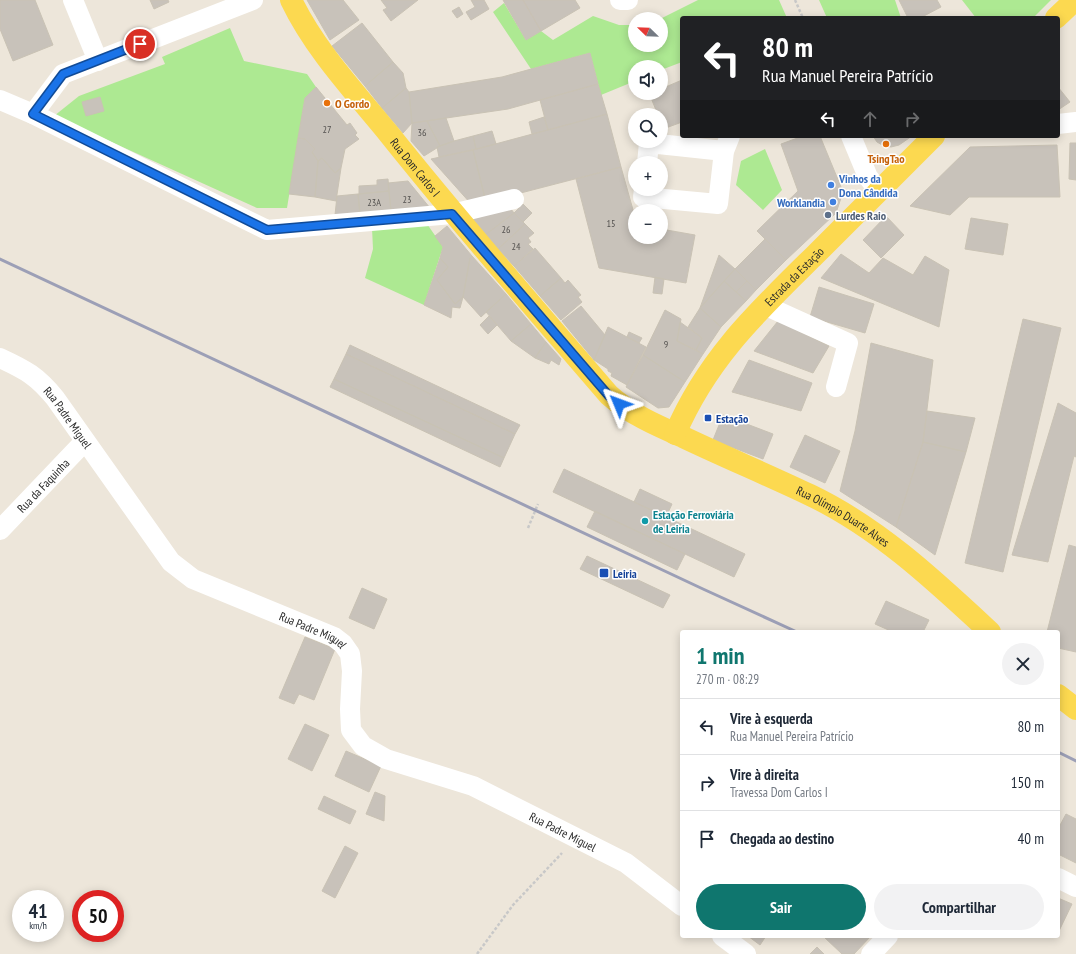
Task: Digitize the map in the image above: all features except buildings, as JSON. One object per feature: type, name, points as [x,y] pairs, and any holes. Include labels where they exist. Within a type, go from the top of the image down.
[{"type":"main road","name":"Rua Dom Carlos I","points":[[292,0],[304,24],[322,52],[452,214],[609,396],[619,404],[675,434]]},
{"type":"main road","points":[[1058,16],[1075,0]]},
{"type":"main road","name":"Estrada da Estação","points":[[675,434],[698,386],[718,357],[764,305],[932,138]]},
{"type":"main road","name":"Rua Olímpio Duarte Alves","points":[[675,434],[810,495],[851,518],[896,549],[924,572],[988,630]]},
{"type":"main road","points":[[1060,697],[1076,709]]},
{"type":"street","points":[[73,0],[98,60]]},
{"type":"street","points":[[33,114],[63,74],[253,0]]},
{"type":"street","points":[[620,0],[628,0]]},
{"type":"street","points":[[0,100],[33,114],[267,230],[452,214],[514,199]]},
{"type":"street","points":[[1060,124],[1076,122]]},
{"type":"street","points":[[853,138],[868,177],[879,191]]},
{"type":"street","points":[[643,196],[718,204],[727,143],[649,143],[647,156]]},
{"type":"street","points":[[764,305],[848,343],[836,387]]},
{"type":"street","name":"Rua Padre Miguel","points":[[0,358],[23,369],[40,380],[55,398],[171,562],[192,579],[334,637],[343,644],[350,654],[352,671],[350,709],[351,730],[363,746],[386,759],[473,786],[626,863],[680,904]]},
{"type":"street","name":"Rua da Faquinha","points":[[0,530],[85,441]]},
{"type":"street","points":[[1060,879],[1076,887]]},
{"type":"street","points":[[725,938],[746,954]]},
{"type":"street","points":[[871,954],[886,938]]},
{"type":"path","points":[[795,0],[803,16]]},
{"type":"path","points":[[528,528],[538,504]]},
{"type":"path","points":[[477,954],[513,905],[576,838]]},
{"type":"green space","points":[[698,0],[779,0],[786,16],[680,16],[680,63],[668,67],[668,60],[628,60],[628,84],[601,95],[590,53],[531,69],[493,12],[504,3],[526,40],[541,31],[553,40],[593,16],[619,25],[628,25],[628,52],[668,52],[668,15]]},
{"type":"green space","points":[[819,0],[895,0],[900,16],[826,16]]},
{"type":"green space","points":[[962,0],[1051,0],[1035,16],[974,16]]},
{"type":"green space","points":[[230,28],[244,61],[307,74],[316,87],[305,98],[287,208],[257,208],[54,116],[79,96],[165,64],[162,57]]},
{"type":"green space","points":[[765,149],[782,190],[763,210],[736,185],[741,161]]},
{"type":"green space","points":[[425,221],[443,247],[424,305],[365,278],[373,249],[372,228]]},
{"type":"railway","points":[[0,259],[793,630]]},
{"type":"railway","points":[[1060,753],[1076,761]]},
{"type":"place","name":"O Gordo","points":[[327,103]]},
{"type":"place","name":"TsingTao","points":[[886,144]]},
{"type":"place","name":"Vinhos da Dona Cândida","points":[[831,185]]},
{"type":"place","name":"Worklandia","points":[[833,202]]},
{"type":"place","name":"Lurdes Raio","points":[[828,215]]},
{"type":"place","name":"Estação","points":[[708,418]]},
{"type":"place","name":"Estação Ferroviária de Leiria","points":[[645,521]]},
{"type":"place","name":"Leiria","points":[[604,573]]},
{"type":"route","points":[[140,44],[63,74],[33,114],[267,230],[452,214],[609,396],[619,404]]}]
